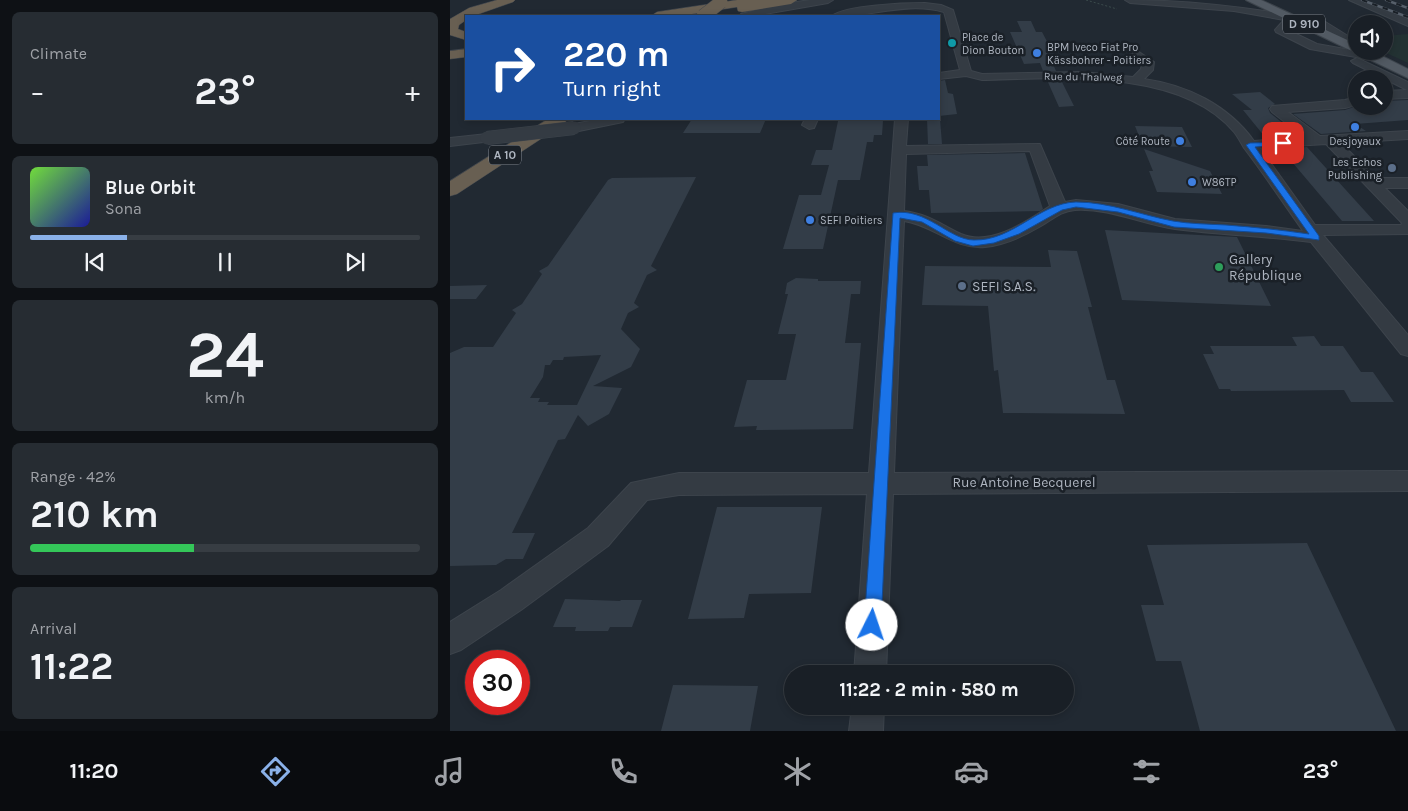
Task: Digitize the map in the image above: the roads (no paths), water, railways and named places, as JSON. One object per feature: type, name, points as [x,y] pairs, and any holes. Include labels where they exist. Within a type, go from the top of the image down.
[{"type":"highway","points":[[465,38],[456,34],[451,29],[451,26],[462,13],[498,0]]},
{"type":"highway","points":[[462,13],[509,0]]},
{"type":"highway","points":[[664,15],[760,0]]},
{"type":"highway","points":[[673,15],[768,0]]},
{"type":"highway","points":[[685,15],[704,7],[791,0]]},
{"type":"highway","points":[[450,42],[465,38]]},
{"type":"highway","points":[[450,51],[465,49]]},
{"type":"highway","points":[[450,55],[465,53]]},
{"type":"highway","name":"A 10","points":[[450,176],[539,120]]},
{"type":"highway","name":"A 10","points":[[450,190],[567,123]]},
{"type":"main road","name":"D 910","points":[[1252,0],[1290,12],[1348,44]]},
{"type":"main road","name":"D 910","points":[[1268,3],[1348,44]]},
{"type":"main road","name":"D 910","points":[[1379,60],[1408,74]]},
{"type":"main road","name":"D 910","points":[[1383,60],[1408,70]]},
{"type":"street","points":[[748,15],[776,8],[828,0]]},
{"type":"street","points":[[861,10],[870,4],[868,0]]},
{"type":"street","points":[[842,15],[893,0],[934,3],[948,10],[966,73],[940,76]]},
{"type":"street","points":[[1130,0],[1290,12]]},
{"type":"street","points":[[1354,0],[1408,23]]},
{"type":"street","points":[[1268,3],[1290,12]]},
{"type":"street","points":[[1290,12],[1280,30],[1314,47],[1348,50]]},
{"type":"street","points":[[1319,20],[1348,41]]},
{"type":"street","points":[[1133,51],[1148,62],[1147,70],[1137,79]]},
{"type":"street","points":[[1373,60],[1408,87]]},
{"type":"street","name":"Rue du Thalweg","points":[[966,73],[982,77],[1095,75],[1137,79],[1190,96],[1214,108],[1228,118],[1250,145],[1313,234],[1408,349]]},
{"type":"street","points":[[1393,95],[1408,94]]},
{"type":"street","points":[[1348,103],[1276,109],[1323,141],[1372,183],[1408,220]]},
{"type":"street","points":[[1214,108],[1230,105]]},
{"type":"street","points":[[450,142],[486,138],[567,123],[605,120]]},
{"type":"street","points":[[871,665],[901,120]]},
{"type":"street","points":[[1250,145],[1408,135]]},
{"type":"street","points":[[900,150],[1035,146],[1059,208]]},
{"type":"street","points":[[1372,183],[1408,183]]},
{"type":"street","points":[[896,215],[925,220],[959,239],[973,243],[991,241],[1016,232],[1059,208],[1076,205],[1118,209],[1174,224],[1313,234],[1405,230],[1408,227]]},
{"type":"street","name":"Rue Antoine Becquerel","points":[[450,639],[511,600],[598,537],[640,491],[679,484],[1408,481]]},
{"type":"street","points":[[866,731],[867,715]]},
{"type":"railway","points":[[1362,0],[1408,17]]},
{"type":"railway","points":[[1386,0],[1408,8]]},
{"type":"place","name":"Place de Dion Bouton","points":[[952,43]]},
{"type":"place","name":"BPM Iveco Fiat Pro Kässbohrer - Poitiers","points":[[1037,53]]},
{"type":"place","name":"Desjoyaux","points":[[1355,127]]},
{"type":"place","name":"Côté Route","points":[[1180,141]]},
{"type":"place","name":"Les Echos Publishing","points":[[1392,168]]},
{"type":"place","name":"W86TP","points":[[1192,182]]},
{"type":"place","name":"SEFI Poitiers","points":[[810,220]]},
{"type":"place","name":"Gallery République","points":[[1219,267]]},
{"type":"place","name":"SEFI S.A.S.","points":[[962,286]]}]
